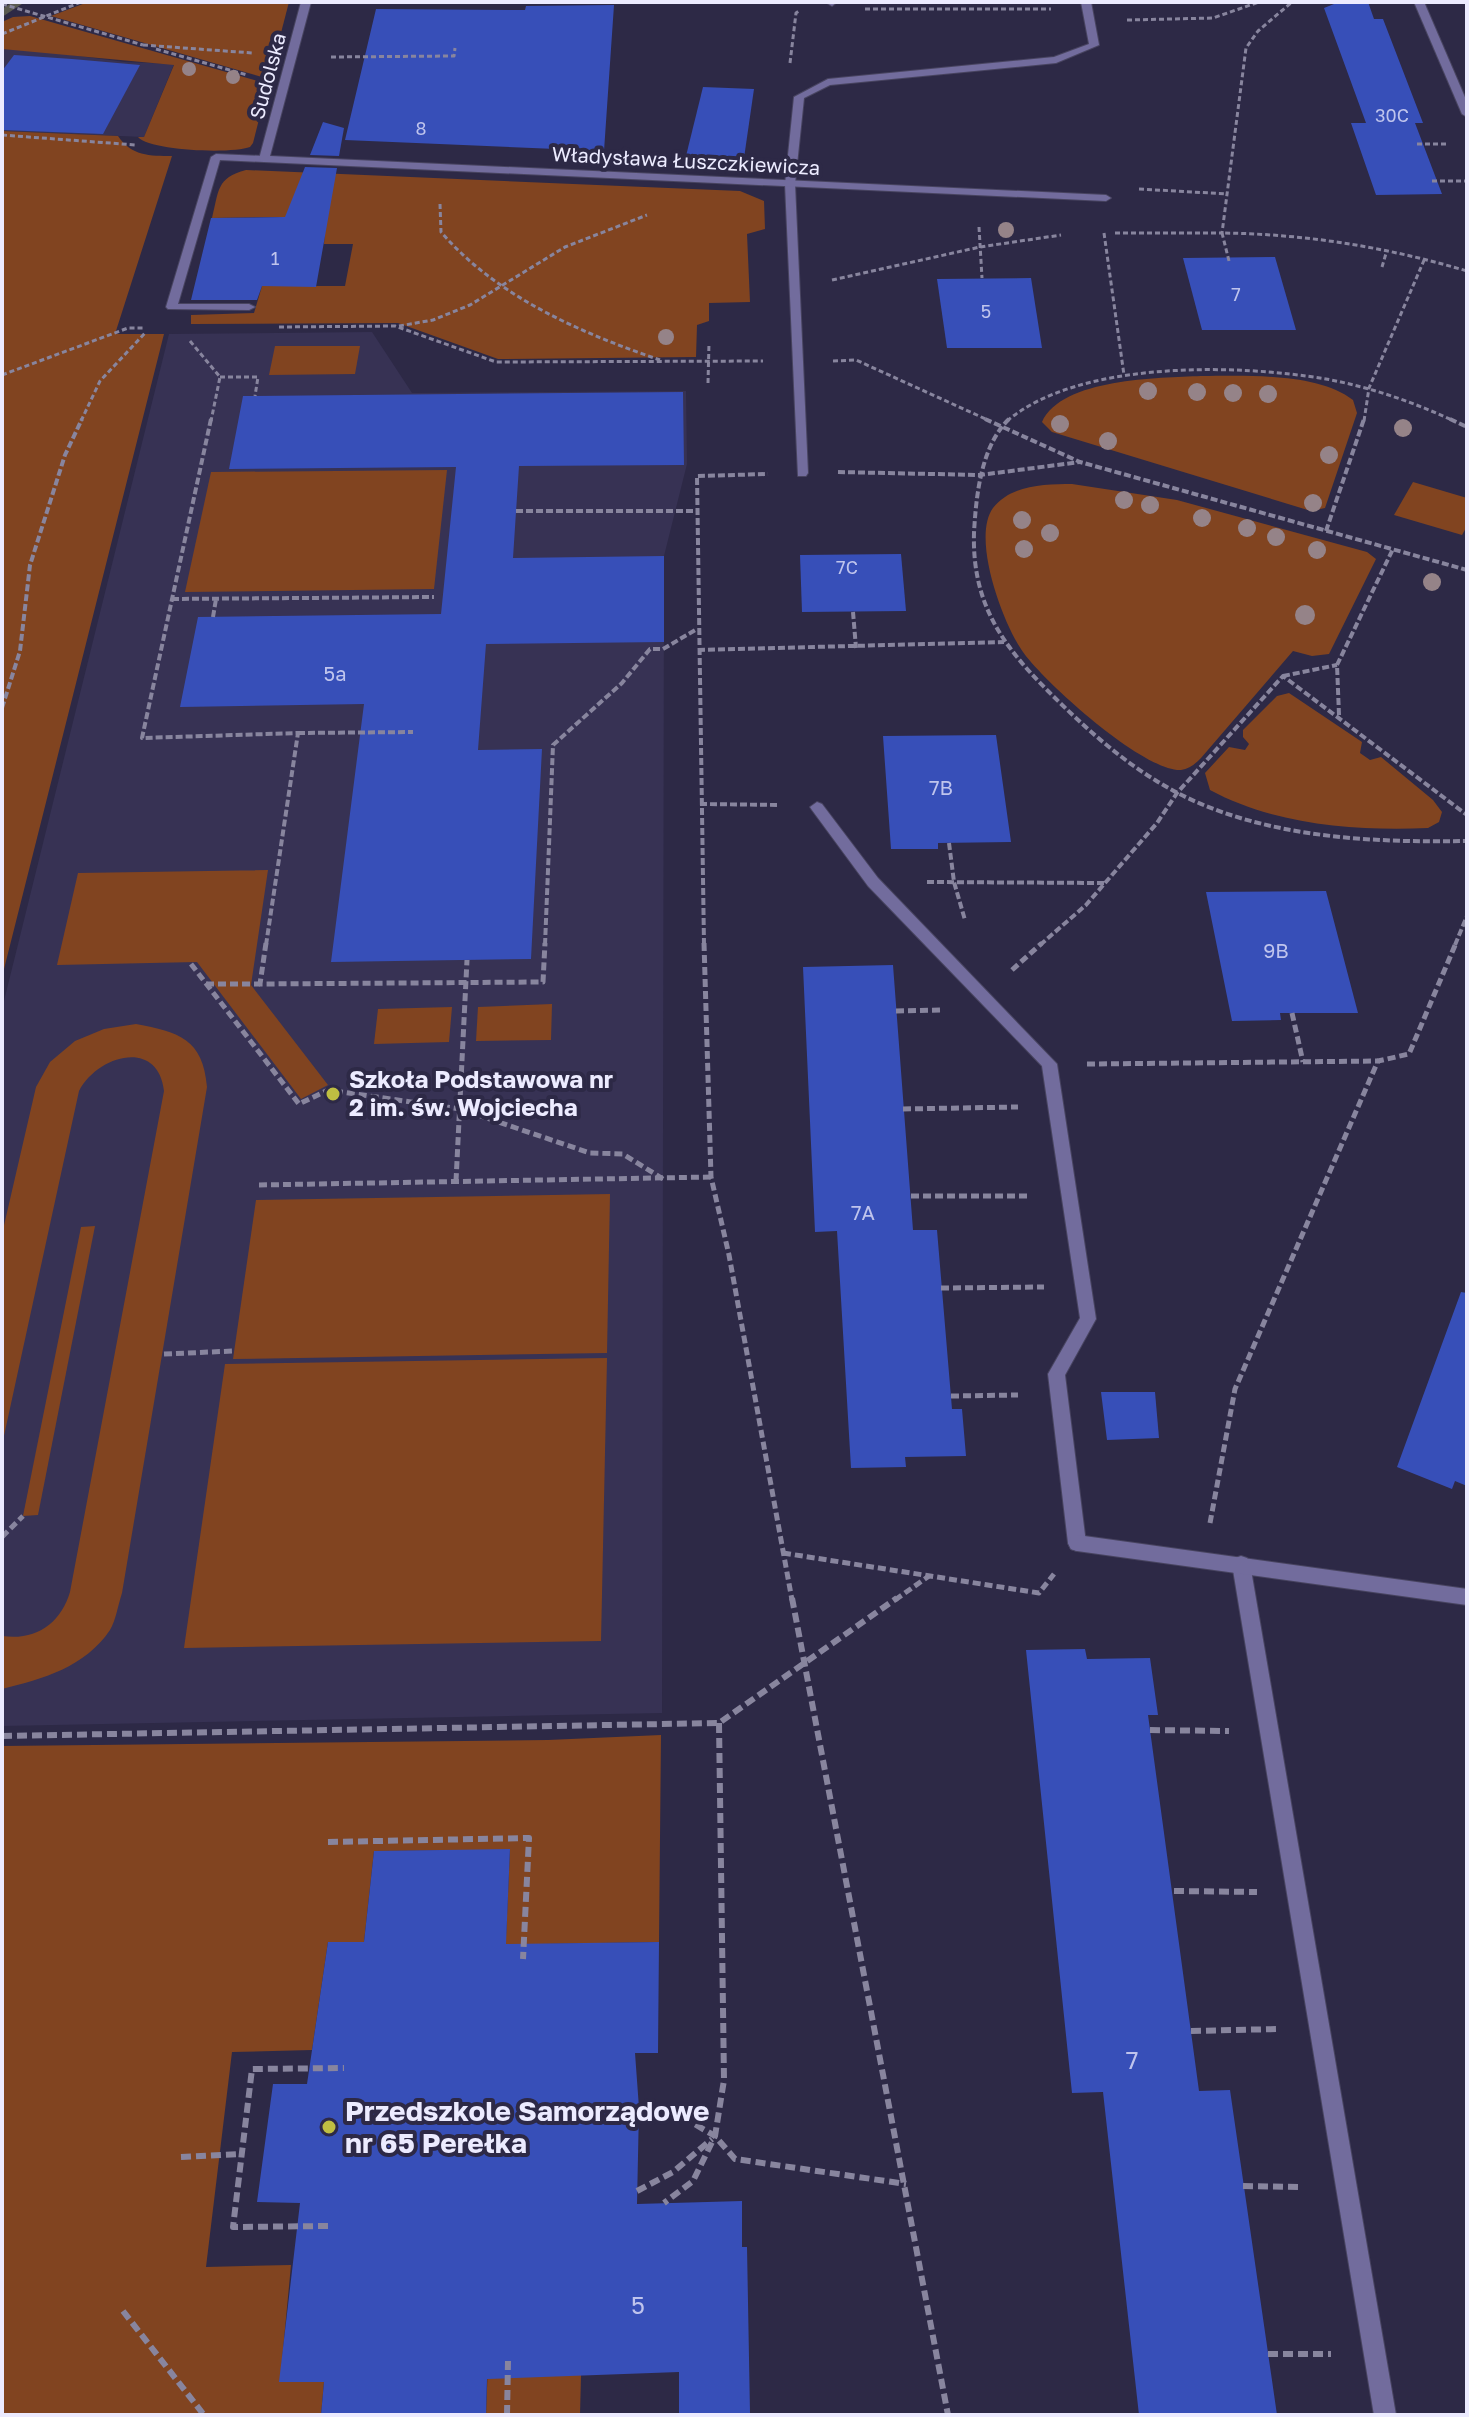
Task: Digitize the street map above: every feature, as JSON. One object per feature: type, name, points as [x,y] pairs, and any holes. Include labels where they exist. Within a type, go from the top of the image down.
[{"type":"street","name":"Sudolska","points":[[264,159],[306,2]]},
{"type":"street","points":[[1419,2],[1467,114]]},
{"type":"street","points":[[802,473],[790,184],[799,97],[828,82],[1056,60],[1094,45],[1087,5]]},
{"type":"street","name":"Władysława Łuszczkiewicza","points":[[172,307],[216,157],[1106,198]]},
{"type":"street","points":[[172,307],[249,307]]},
{"type":"street","points":[[817,807],[873,882],[1049,1064],[1088,1319],[1056,1374],[1077,1543],[1467,1597]]},
{"type":"street","points":[[1241,1564],[1385,2415]]},
{"type":"path","points":[[2,34],[81,2]]},
{"type":"path","points":[[1116,20],[1213,18],[1259,2]]},
{"type":"path","points":[[2,4],[285,86]]},
{"type":"path","points":[[860,8],[1087,5]]},
{"type":"path","points":[[799,97],[787,89],[796,13],[803,10]]},
{"type":"path","points":[[143,45],[292,58],[454,56],[455,48]]},
{"type":"path","points":[[2,135],[136,145]]},
{"type":"path","points":[[1417,144],[1454,144]]},
{"type":"path","points":[[1432,181],[1467,181]]},
{"type":"path","points":[[1124,375],[1104,233],[1106,198],[1128,189],[1228,194]]},
{"type":"path","points":[[977,193],[982,278]]},
{"type":"path","points":[[436,194],[442,208],[441,232],[501,286],[554,318],[611,345],[664,361]]},
{"type":"path","points":[[272,327],[395,326],[433,320],[470,305],[565,247],[660,210]]},
{"type":"path","points":[[1229,261],[1222,233],[1330,238],[1425,258],[1467,271]]},
{"type":"path","points":[[1382,267],[1387,250]]},
{"type":"path","points":[[1326,531],[1366,414],[1369,388],[1425,258]]},
{"type":"path","points":[[172,307],[179,328],[220,377]]},
{"type":"path","points":[[395,326],[496,362],[856,360],[1080,462],[1467,570]]},
{"type":"path","points":[[2,375],[128,328],[150,328],[100,381],[65,455],[30,565],[20,651],[2,708]]},
{"type":"path","points":[[708,383],[709,343]]},
{"type":"path","points":[[1467,427],[1439,413],[1369,388],[1273,371],[1199,370],[1124,375],[1071,386],[1022,410],[1002,426],[980,475],[972,540],[983,603],[1004,642],[1027,670],[1101,741],[1177,793],[1252,820],[1337,839],[1467,841]]},
{"type":"path","points":[[220,377],[258,377],[255,396]]},
{"type":"path","points":[[220,377],[142,738],[413,732]]},
{"type":"path","points":[[948,2415],[729,1255],[711,1177],[700,804],[697,476],[802,473],[980,475],[1080,462]]},
{"type":"path","points":[[516,511],[697,511]]},
{"type":"path","points":[[1339,716],[1337,665],[1393,549]]},
{"type":"path","points":[[172,599],[434,597]]},
{"type":"path","points":[[213,617],[216,599]]},
{"type":"path","points":[[853,612],[856,648]]},
{"type":"path","points":[[650,649],[663,649],[697,629]]},
{"type":"path","points":[[206,984],[543,982],[553,745],[622,683],[650,649],[651,642]]},
{"type":"path","points":[[698,650],[1004,642]]},
{"type":"path","points":[[984,994],[1086,905],[1157,823],[1177,793],[1283,676],[1337,665]]},
{"type":"path","points":[[1283,676],[1467,815]]},
{"type":"path","points":[[260,984],[298,733]]},
{"type":"path","points":[[700,804],[817,807]]},
{"type":"path","points":[[949,843],[954,882],[971,940],[968,957],[958,967]]},
{"type":"path","points":[[954,882],[1106,883]]},
{"type":"path","points":[[1049,1064],[1378,1061],[1409,1054],[1467,916]]},
{"type":"path","points":[[456,1181],[467,960]]},
{"type":"path","points":[[191,964],[299,1104],[328,1090],[460,1109],[590,1153],[623,1154],[663,1179]]},
{"type":"path","points":[[1292,1013],[1303,1062]]},
{"type":"path","points":[[1203,1559],[1235,1389],[1378,1061]]},
{"type":"path","points":[[903,1109],[1056,1106]]},
{"type":"path","points":[[259,1185],[711,1177]]},
{"type":"path","points":[[911,1196],[1069,1195]]},
{"type":"path","points":[[941,1288],[1083,1287]]},
{"type":"path","points":[[164,1354],[234,1351]]},
{"type":"path","points":[[951,1396],[1059,1395]]},
{"type":"path","points":[[2,1537],[23,1516]]},
{"type":"path","points":[[783,1553],[1039,1593],[1077,1543]]},
{"type":"path","points":[[2,1736],[719,1723],[929,1576]]},
{"type":"path","points":[[664,2203],[693,2181],[715,2136],[724,2080],[719,1723]]},
{"type":"path","points":[[1150,1730],[1269,1731]]},
{"type":"path","points":[[328,1842],[529,1838],[523,1959]]},
{"type":"path","points":[[1174,1891],[1297,1892]]},
{"type":"path","points":[[1191,2031],[1320,2029]]},
{"type":"path","points":[[328,2226],[233,2227],[252,2069],[344,2068]]},
{"type":"path","points":[[639,2108],[674,2112],[715,2136],[735,2159],[906,2184]]},
{"type":"path","points":[[637,2191],[673,2172],[715,2136]]},
{"type":"path","points":[[181,2157],[242,2154]]},
{"type":"path","points":[[1243,2186],[1346,2186]]},
{"type":"path","points":[[123,2311],[204,2415]]},
{"type":"path","points":[[1268,2354],[1375,2354]]},
{"type":"path","points":[[507,2415],[508,2361]]},
{"type":"shaded area","points":[[88,2],[289,2],[269,79],[51,16]]},
{"type":"shaded area","points":[[30,16],[268,84],[253,143],[241,149],[210,151],[146,142],[138,137],[144,137],[174,65],[2,49],[2,22],[13,17]]},
{"type":"shaded area","points":[[2,49],[174,64],[144,137],[2,131]]},
{"type":"shaded area","points":[[2,131],[118,136],[135,151],[172,156],[115,334],[164,334],[2,977]]},
{"type":"shaded area","points":[[246,170],[740,191],[764,201],[765,229],[747,234],[750,302],[709,303],[709,321],[697,325],[696,357],[498,359],[398,323],[191,324],[191,315],[254,313],[262,286],[345,286],[353,244],[324,244],[325,230],[278,217],[212,218],[220,187],[229,177]]},
{"type":"shaded area","name":"Szkoła Podstawowa nr 2 im. św. Wojciecha","points":[[372,332],[412,393],[686,391],[687,464],[664,556],[662,1713],[2,1726],[2,1009],[169,334]]},
{"type":"shaded area","points":[[275,346],[360,346],[355,374],[269,375]]},
{"type":"shaded area","points":[[1201,376],[1301,380],[1320,384],[1353,400],[1357,413],[1325,508],[1311,511],[1052,432],[1042,422],[1053,407],[1090,389],[1138,380]]},
{"type":"shaded area","points":[[447,470],[434,589],[185,592],[211,472]]},
{"type":"shaded area","points":[[1413,482],[1467,498],[1467,526],[1462,535],[1394,515]]},
{"type":"shaded area","points":[[1072,484],[1177,500],[1367,552],[1376,559],[1329,654],[1312,656],[1293,651],[1201,758],[1181,770],[1164,767],[1144,757],[1096,723],[1034,666],[1015,639],[992,581],[986,539],[987,522],[993,508],[1000,500],[1019,490]]},
{"type":"shaded area","points":[[1289,693],[1362,742],[1360,753],[1370,760],[1381,757],[1433,800],[1442,812],[1439,822],[1428,828],[1401,829],[1316,823],[1261,811],[1210,790],[1205,773],[1229,747],[1245,750],[1249,744],[1243,737],[1243,730],[1277,696]]},
{"type":"shaded area","points":[[268,870],[251,985],[328,1085],[301,1099],[197,962],[57,965],[78,873]]},
{"type":"shaded area","points":[[552,1004],[551,1040],[476,1041],[478,1007]]},
{"type":"shaded area","points":[[452,1007],[449,1042],[374,1044],[378,1009]]},
{"type":"shaded area","points":[[136,1024],[165,1030],[186,1040],[200,1058],[207,1087],[122,1593],[110,1630],[88,1653],[48,1676],[2,1689],[2,1636],[26,1636],[45,1628],[60,1613],[70,1592],[164,1091],[159,1074],[151,1064],[139,1058],[113,1061],[99,1068],[79,1091],[2,1445],[2,1234],[36,1087],[50,1062],[75,1041],[104,1029]]},
{"type":"shaded area","points":[[610,1194],[607,1353],[233,1359],[256,1200]]},
{"type":"shaded area","points":[[95,1226],[38,1515],[23,1516],[81,1227]]},
{"type":"shaded area","points":[[607,1358],[601,1641],[184,1648],[225,1364]]},
{"type":"shaded area","points":[[661,1735],[659,1942],[542,1944],[505,1958],[510,1850],[374,1851],[364,1942],[328,1942],[312,2050],[232,2052],[206,2267],[291,2265],[280,2382],[324,2382],[321,2415],[2,2415],[2,1746],[548,1740]]},
{"type":"shaded area","points":[[488,2362],[581,2375],[580,2415],[486,2415]]},
{"type":"building","points":[[1339,2],[1368,2],[1374,19],[1383,19],[1423,123],[1415,123],[1442,194],[1376,195],[1351,123],[1366,123],[1324,8]]},
{"type":"building","points":[[614,5],[604,151],[345,140],[376,9],[525,10],[526,6]]},
{"type":"building","points":[[14,55],[140,65],[103,134],[2,130],[2,71]]},
{"type":"building","points":[[703,87],[754,89],[744,158],[686,156]]},
{"type":"building","points":[[323,122],[344,128],[339,156],[310,155]]},
{"type":"building","points":[[305,167],[337,168],[316,287],[262,286],[257,300],[191,300],[211,218],[285,217]]},
{"type":"building","points":[[1275,257],[1296,330],[1202,330],[1183,258]]},
{"type":"building","points":[[1031,278],[1042,348],[947,348],[937,279]]},
{"type":"building","points":[[683,392],[684,465],[519,466],[513,558],[664,556],[664,642],[486,644],[478,750],[542,749],[531,959],[331,962],[364,704],[180,707],[198,617],[441,614],[456,467],[229,469],[243,396]]},
{"type":"building","points":[[901,554],[906,611],[802,612],[800,555]]},
{"type":"building","points":[[996,735],[1011,842],[938,843],[938,849],[891,849],[883,736]]},
{"type":"building","points":[[1326,891],[1358,1013],[1280,1013],[1281,1020],[1232,1021],[1206,892]]},
{"type":"building","points":[[893,965],[913,1230],[937,1230],[952,1409],[962,1409],[966,1456],[905,1457],[906,1467],[851,1468],[837,1231],[815,1232],[803,967]]},
{"type":"building","points":[[1461,1292],[1467,1293],[1467,1486],[1455,1481],[1452,1489],[1397,1467]]},
{"type":"building","points":[[1101,1392],[1155,1392],[1159,1438],[1107,1440]]},
{"type":"building","points":[[1085,1649],[1087,1659],[1150,1658],[1158,1715],[1148,1715],[1199,2091],[1230,2090],[1277,2415],[1139,2415],[1103,2092],[1072,2093],[1026,1650]]},
{"type":"building","points":[[510,1849],[506,1944],[659,1942],[658,2053],[635,2053],[639,2108],[637,2204],[742,2201],[742,2247],[747,2247],[750,2413],[679,2413],[679,2372],[487,2379],[486,2415],[321,2415],[324,2382],[279,2382],[300,2203],[257,2202],[273,2084],[307,2084],[328,1942],[364,1942],[374,1851]]},
{"type":"waterway","points":[[2,14],[20,2]]},
{"type":"place","name":"Szkoła Podstawowa nr 2 im. św. Wojciecha","points":[[333,1094]]},
{"type":"place","name":"Przedszkole Samorządowe nr 65 Perełka","points":[[329,2127]]}]
